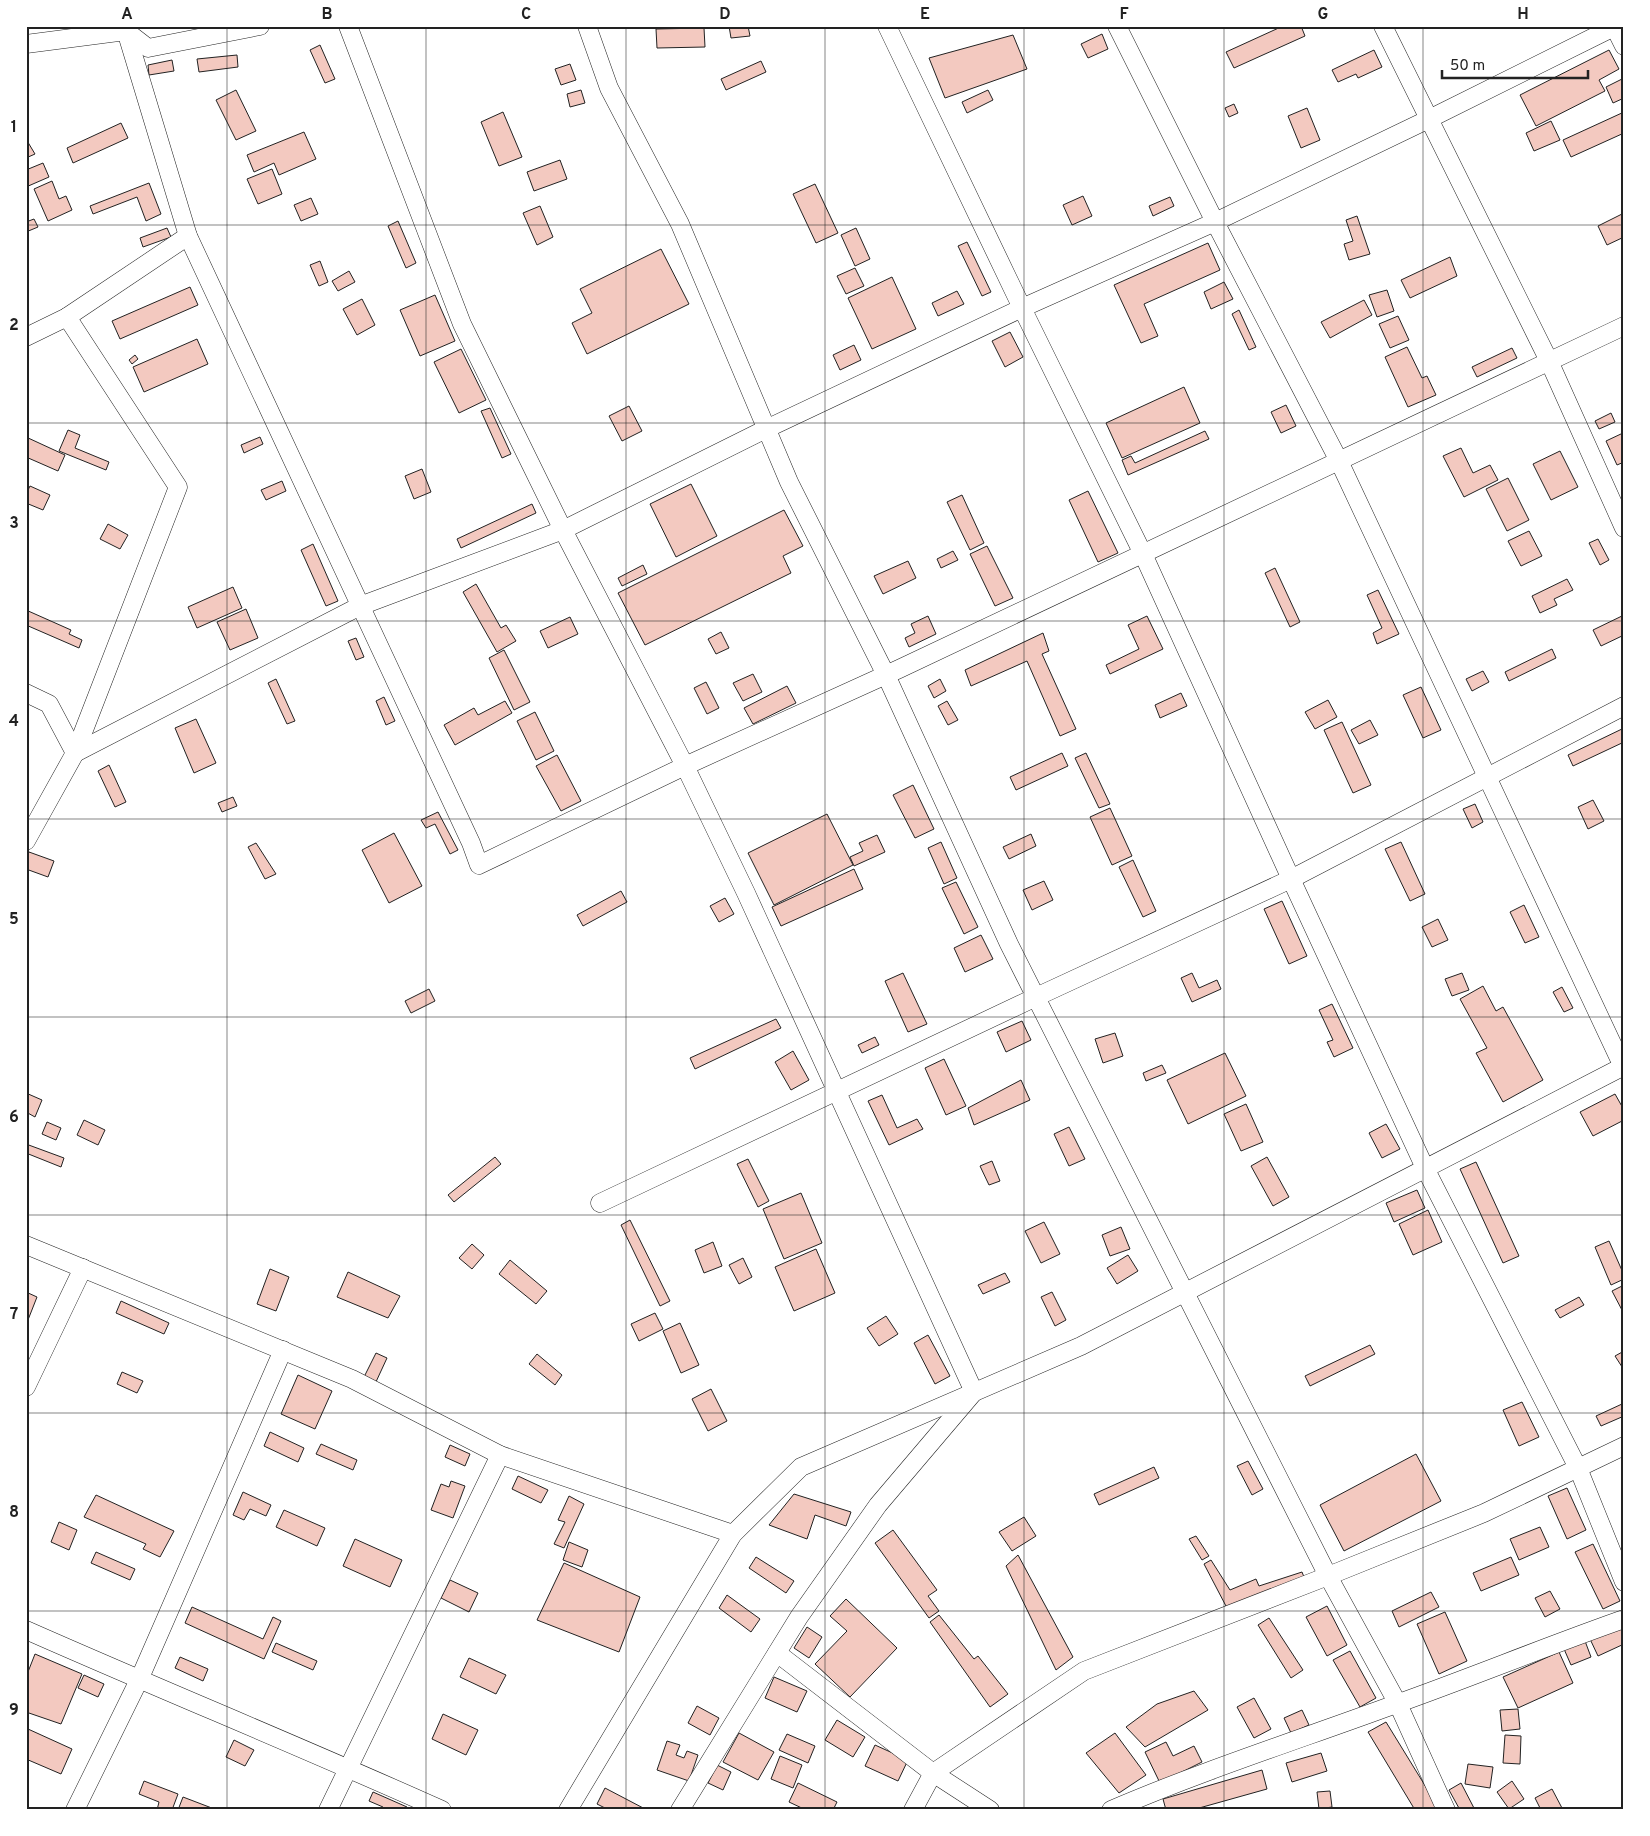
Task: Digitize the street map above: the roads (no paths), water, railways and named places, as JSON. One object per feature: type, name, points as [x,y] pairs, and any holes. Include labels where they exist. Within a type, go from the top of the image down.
[{"type":"street","points":[[26,44],[124,29],[148,48],[260,26]]},
{"type":"street","points":[[348,26],[462,324],[563,530],[685,766],[746,893],[974,1392]]},
{"type":"street","points":[[586,26],[609,88],[680,224],[789,482],[886,675],[1009,944],[1328,1576],[1398,1704],[1446,1810]]},
{"type":"street","points":[[887,26],[1142,554],[1425,1168],[1578,1468],[1624,1582]]},
{"type":"street","points":[[568,1810],[733,1534],[801,1467],[1081,1346],[1623,1067],[1339,461],[1215,222],[1117,26]]},
{"type":"street","points":[[1384,26],[1428,120],[1548,362],[1624,528]]},
{"type":"street","points":[[75,752],[360,606],[563,530],[766,429],[1022,308],[1215,222],[1428,120],[1614,27],[1624,46]]},
{"type":"street","points":[[124,29],[188,236],[479,865],[685,766],[886,675],[1624,326]]},
{"type":"street","points":[[26,337],[67,317],[188,236]]},
{"type":"street","points":[[26,841],[75,752],[178,487],[67,317]]},
{"type":"street","points":[[26,694],[48,704],[75,752]]},
{"type":"street","points":[[600,1203],[1291,879],[1485,776],[1624,706]]},
{"type":"street","points":[[26,1245],[352,1378],[500,1455],[733,1534]]},
{"type":"street","points":[[26,1386],[82,1268]]},
{"type":"street","points":[[75,1810],[139,1680],[283,1350]]},
{"type":"street","points":[[680,1810],[799,1617],[878,1505],[974,1392]]},
{"type":"street","points":[[914,1810],[933,1773],[1084,1671],[1484,1513],[1624,1446]]},
{"type":"street","points":[[328,1810],[347,1767],[500,1455]]},
{"type":"street","points":[[1111,1810],[1164,1788],[1398,1704],[1539,1649],[1624,1619]]},
{"type":"street","points":[[26,1630],[139,1680],[347,1767],[442,1810]]},
{"type":"street","points":[[777,1653],[933,1773],[990,1810]]}]
